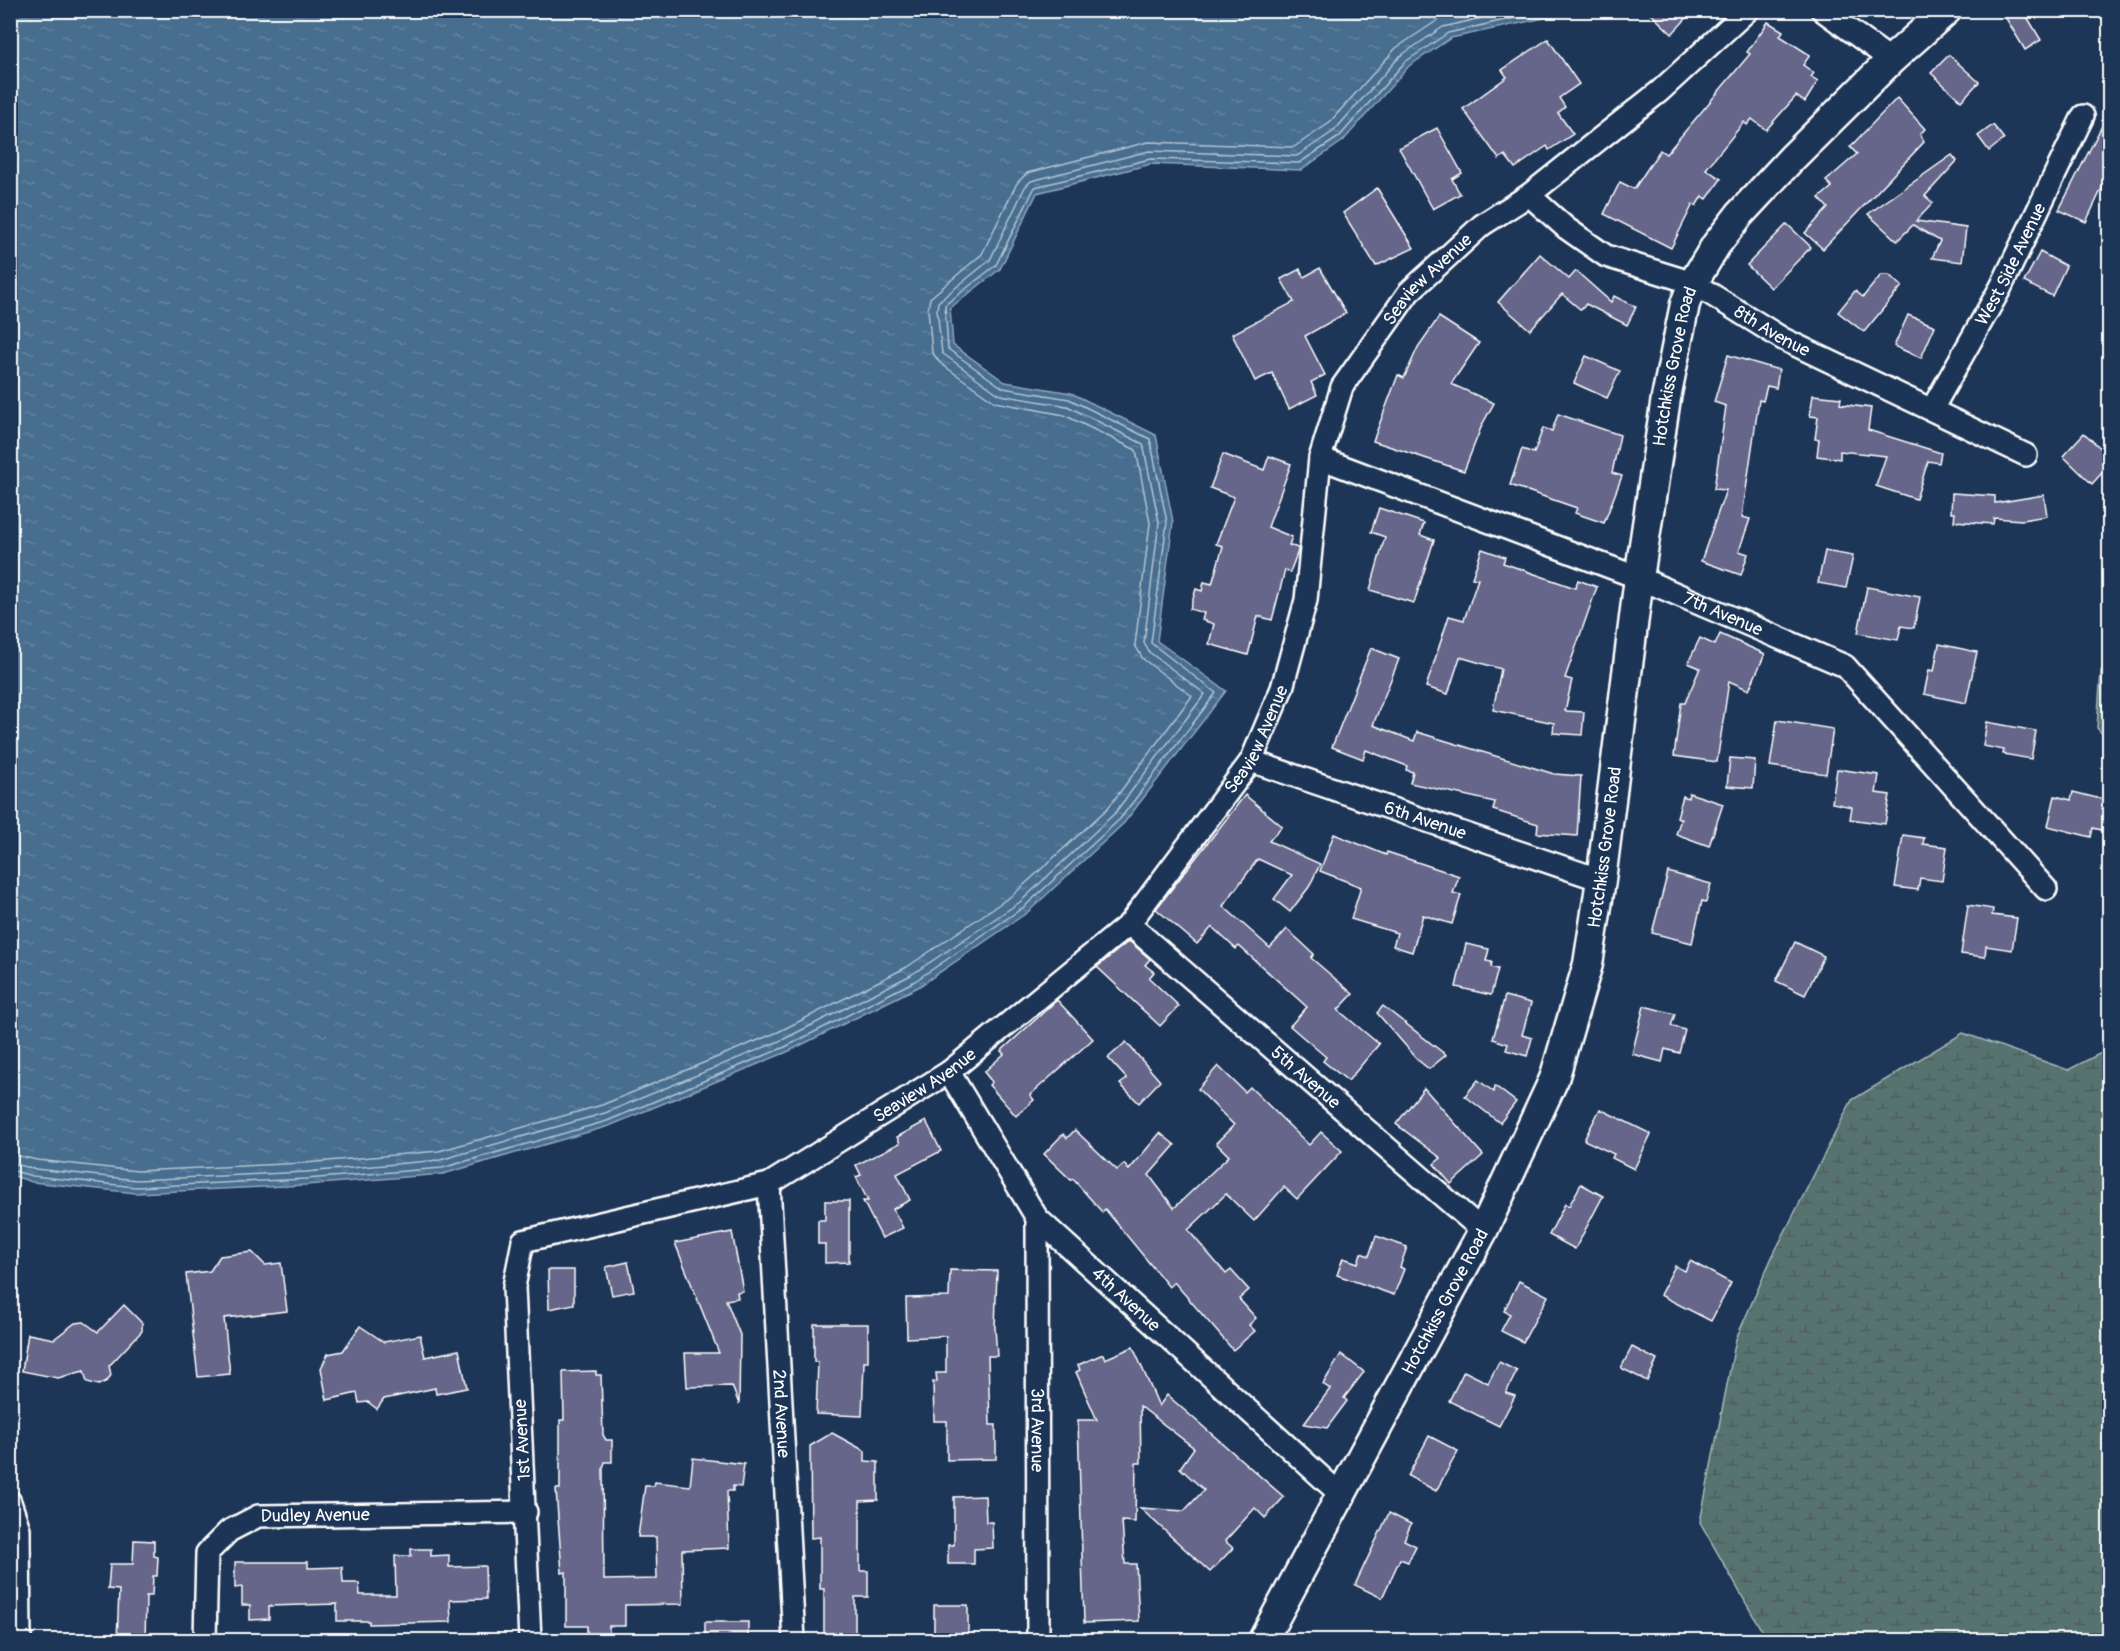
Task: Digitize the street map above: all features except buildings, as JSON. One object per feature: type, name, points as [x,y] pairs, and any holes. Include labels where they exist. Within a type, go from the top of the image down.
[{"type":"main road","name":"Hotchkiss Grove Road","points":[[1263,1641],[1483,1231],[1554,1080],[1588,964],[1601,880],[1639,578],[1666,398],[1685,304],[1693,284],[1716,245],[1740,214],[1892,60],[1947,10]]},
{"type":"street","name":"Seaview Avenue","points":[[523,1241],[769,1184],[949,1072],[1130,924],[1251,761],[1282,688],[1306,600],[1320,458],[1342,387],[1409,292],[1482,225],[1529,195],[1660,91],[1748,10]]},
{"type":"street","points":[[1822,10],[1892,60]]},
{"type":"street","name":"West Side Avenue","points":[[1932,410],[2001,288],[2083,116]]},
{"type":"street","name":"8th Avenue","points":[[1529,195],[1566,228],[1606,255],[1693,284],[1783,339],[2026,455]]},
{"type":"street","name":"7th Avenue","points":[[1320,458],[1639,578],[1845,666],[2046,889]]},
{"type":"street","name":"6th Avenue","points":[[1251,761],[1601,880]]},
{"type":"street","name":"5th Avenue","points":[[1130,924],[1483,1231]]},
{"type":"street","name":"4th Avenue","points":[[949,1072],[1037,1218],[1341,1495]]},
{"type":"street","name":"2nd Avenue","points":[[769,1184],[794,1641]]},
{"type":"street","name":"3rd Avenue","points":[[1037,1218],[1038,1641]]},
{"type":"street","name":"1st Avenue","points":[[523,1241],[514,1287],[526,1512],[530,1641]]},
{"type":"street","points":[[10,1502],[20,1529],[20,1641]]},
{"type":"street","name":"Dudley Avenue","points":[[205,1641],[207,1553],[229,1531],[258,1516],[526,1512]]},
{"type":"green space","points":[[2109,662],[2109,741],[2097,728],[2101,671]]},
{"type":"green space","points":[[1963,1033],[2068,1070],[2109,1049],[2109,1640],[1767,1640],[1700,1522],[1736,1339],[1772,1257],[1852,1100]]},
{"type":"water","points":[[11,10],[1558,11],[1549,17],[1451,38],[1409,66],[1343,141],[1301,170],[1151,164],[1037,193],[1000,269],[950,308],[953,345],[1005,382],[1071,393],[1156,435],[1173,522],[1157,641],[1226,691],[1124,823],[1028,912],[918,987],[787,1052],[609,1126],[443,1174],[306,1185],[136,1193],[32,1182],[11,1175]]}]
